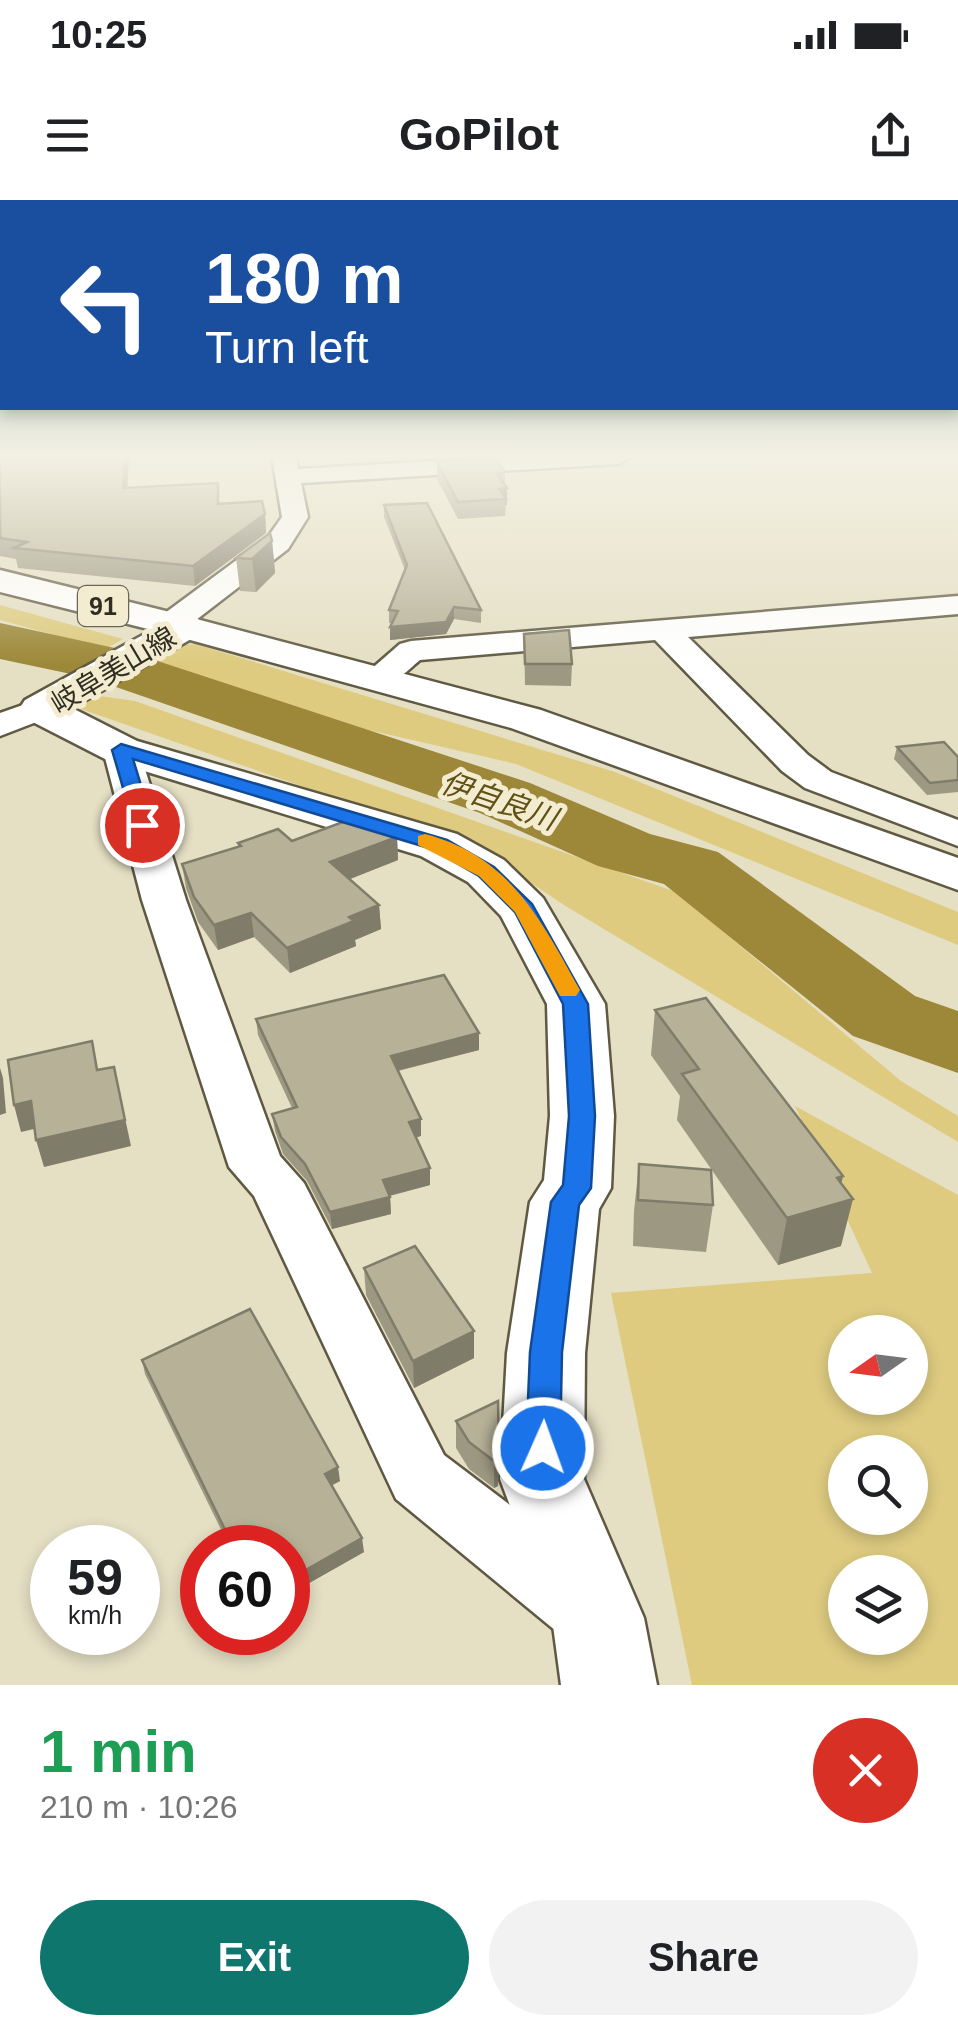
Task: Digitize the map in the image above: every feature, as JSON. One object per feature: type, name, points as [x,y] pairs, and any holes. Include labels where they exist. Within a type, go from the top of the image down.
[{"type":"main road","name":"岐阜美山線","points":[[0,580],[174,630]]},
{"type":"main road","name":"岐阜美山線","points":[[32,710],[174,630]]},
{"type":"main road","points":[[174,630],[378,678],[526,719],[958,875]]},
{"type":"main road","name":"岐阜美山線","points":[[32,710],[121,750],[439,844],[486,872],[524,909],[576,1004],[582,1116],[577,1188],[565,1202],[546,1352],[542,1479],[598,1618],[609,1685]]},
{"type":"street","points":[[174,630],[278,543],[289,526]]},
{"type":"street","points":[[378,678],[411,651],[958,606]]},
{"type":"street","points":[[666,633],[794,764],[818,780],[958,834]]},
{"type":"street","points":[[121,750],[164,900],[257,1167],[276,1183],[420,1477],[598,1618]]},
{"type":"shaded area","points":[[0,605],[123,639],[105,649],[0,620]]},
{"type":"shaded area","points":[[195,644],[615,772],[958,912],[958,945],[516,764],[347,725],[142,666],[182,645]]},
{"type":"shaded area","points":[[92,695],[135,701],[676,892],[901,1081],[958,1116],[958,1142],[564,905],[479,848],[81,709]]},
{"type":"shaded area","points":[[795,1106],[958,1195],[958,1685],[692,1685],[611,1293],[872,1273]]},
{"type":"building","points":[[0,526],[248,526],[193,566],[14,548],[27,542],[0,538]]},
{"type":"building","points":[[392,526],[439,526],[481,610],[454,607],[446,622],[390,627],[398,611],[389,610],[407,565]]},
{"type":"building","points":[[270,533],[272,541],[252,559],[236,558]]},
{"type":"building","points":[[569,630],[572,664],[525,664],[524,634]]},
{"type":"building","points":[[944,742],[958,757],[958,780],[930,783],[897,747]]},
{"type":"building","points":[[356,817],[393,828],[397,837],[330,862],[379,905],[349,917],[354,921],[287,948],[251,913],[214,925],[194,897],[182,864],[241,846],[238,843],[278,829],[292,841]]},
{"type":"building","points":[[444,975],[479,1033],[391,1056],[421,1119],[409,1122],[430,1168],[383,1180],[390,1197],[330,1212],[305,1164],[281,1137],[272,1114],[297,1107],[256,1019]]},
{"type":"building","points":[[706,998],[843,1176],[837,1178],[853,1199],[787,1218],[682,1074],[699,1069],[655,1010]]},
{"type":"building","points":[[92,1041],[97,1070],[114,1067],[125,1120],[36,1140],[31,1101],[14,1105],[8,1060]]},
{"type":"building","points":[[639,1164],[711,1170],[713,1205],[638,1200]]},
{"type":"building","points":[[415,1246],[474,1331],[413,1361],[364,1268]]},
{"type":"building","points":[[250,1309],[338,1467],[325,1474],[362,1538],[310,1568],[310,1525],[223,1525],[142,1360]]},
{"type":"building","points":[[498,1401],[499,1459],[494,1461],[469,1442],[456,1421]]},
{"type":"waterway","name":"伊自良川","points":[[0,640],[29,650],[103,663],[257,718],[505,798],[624,850],[691,868],[884,1016],[958,1043]]},
{"type":"slow traffic","points":[[425,840],[486,872],[524,909],[568,990]]},
{"type":"route","points":[[142,825],[121,750],[439,844],[486,872],[524,909],[576,1004],[582,1116],[577,1188],[565,1202],[546,1352],[543,1448]]}]
